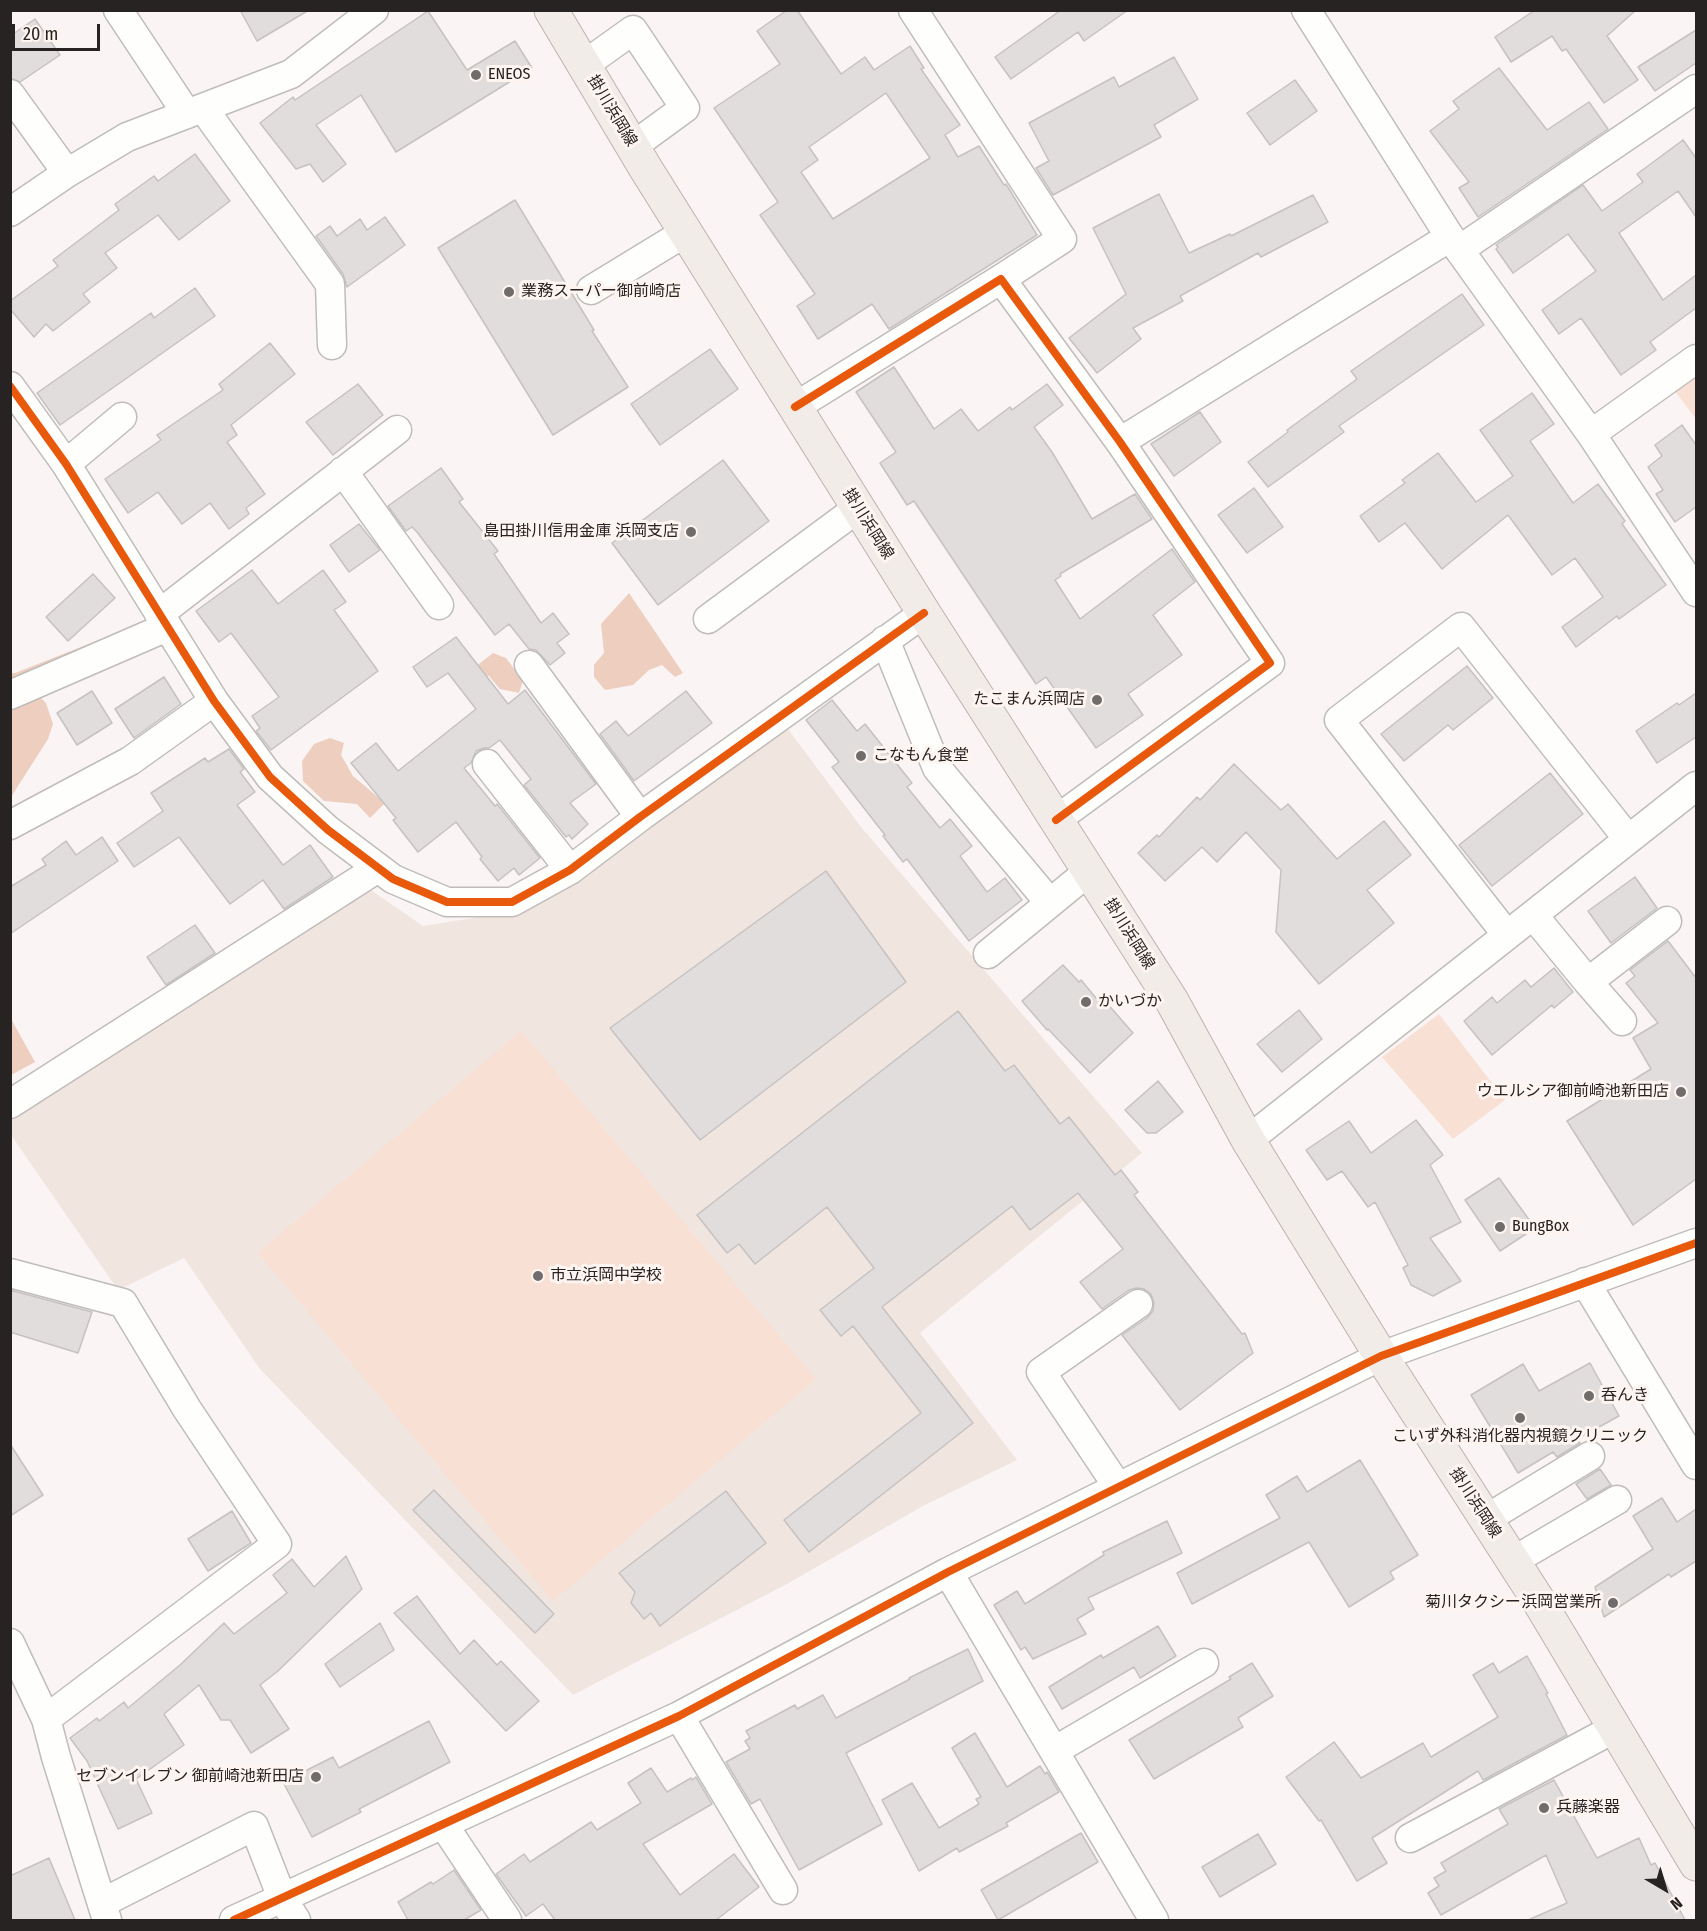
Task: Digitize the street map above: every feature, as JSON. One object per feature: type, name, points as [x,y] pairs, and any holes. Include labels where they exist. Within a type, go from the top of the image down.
[{"type":"main road","name":"掛川浜岡線","points":[[551,10],[858,508],[1172,1001],[1248,1140],[1381,1356],[1513,1561],[1696,1864]]},
{"type":"street","points":[[118,10],[330,284],[332,345]]},
{"type":"street","points":[[10,212],[67,173],[127,137],[291,74],[374,10]]},
{"type":"street","points":[[795,407],[1062,239],[913,10]]},
{"type":"street","points":[[1306,10],[1454,244],[1591,434],[1696,592]]},
{"type":"street","points":[[584,65],[633,30],[685,108],[633,146]]},
{"type":"street","points":[[1120,442],[1454,244],[1696,89]]},
{"type":"street","points":[[10,94],[67,173]]},
{"type":"street","points":[[591,290],[686,232]]},
{"type":"street","points":[[1000,279],[1120,442],[1270,663],[1056,820]]},
{"type":"street","points":[[1591,434],[1696,359]]},
{"type":"street","points":[[10,386],[66,464],[214,701],[270,777],[328,830],[393,879],[447,902],[512,902],[570,870],[924,613]]},
{"type":"street","points":[[66,464],[122,417]]},
{"type":"street","points":[[10,695],[163,620],[343,471],[397,430]]},
{"type":"street","points":[[343,471],[439,605]]},
{"type":"street","points":[[708,619],[858,508]]},
{"type":"street","points":[[1507,935],[1339,720],[1461,627],[1628,839]]},
{"type":"street","points":[[885,640],[937,768],[1050,903]]},
{"type":"street","points":[[529,664],[640,817]]},
{"type":"street","points":[[10,825],[130,761],[214,701]]},
{"type":"street","points":[[487,764],[570,870]]},
{"type":"street","points":[[1248,1140],[1696,786]]},
{"type":"street","points":[[10,1104],[378,868]]},
{"type":"street","points":[[988,954],[1089,871]]},
{"type":"street","points":[[1533,915],[1622,1021]]},
{"type":"street","points":[[1588,982],[1667,921]]},
{"type":"street","points":[[234,1920],[289,1909],[443,1824],[679,1716],[948,1572],[1381,1356],[1696,1243]]},
{"type":"street","points":[[10,1273],[123,1303],[187,1409],[277,1544],[46,1719]]},
{"type":"street","points":[[1586,1282],[1696,1465]]},
{"type":"street","points":[[1118,1487],[1041,1372],[1138,1304]]},
{"type":"street","points":[[1486,1519],[1590,1456]]},
{"type":"street","points":[[1513,1561],[1617,1500]]},
{"type":"street","points":[[948,1572],[1154,1920]]},
{"type":"street","points":[[10,1642],[46,1719],[105,1912],[254,1826],[289,1909]]},
{"type":"street","points":[[1054,1751],[1204,1663]]},
{"type":"street","points":[[679,1716],[783,1890]]},
{"type":"street","points":[[1410,1838],[1614,1728]]},
{"type":"street","points":[[443,1824],[507,1920]]},
{"type":"shaded area","points":[[1696,375],[1696,419],[1674,390]]},
{"type":"shaded area","points":[[629,593],[683,673],[675,677],[662,665],[649,670],[633,685],[605,690],[594,677],[594,665],[604,653],[601,624]]},
{"type":"shaded area","points":[[137,625],[11,691],[10,673]]},
{"type":"shaded area","points":[[493,653],[506,658],[523,681],[519,693],[500,689],[489,676],[478,675],[474,668]]},
{"type":"shaded area","points":[[38,695],[46,703],[53,724],[48,739],[11,797],[11,705]]},
{"type":"shaded area","points":[[788,729],[861,827],[1142,1153],[920,1333],[1017,1460],[923,1506],[787,1584],[573,1695],[260,1369],[184,1258],[118,1290],[11,1135],[10,1095],[368,888],[423,926],[522,910]]},
{"type":"shaded area","points":[[330,738],[344,743],[341,755],[353,776],[385,803],[370,818],[357,804],[324,801],[303,781],[302,761],[314,744]]},
{"type":"shaded area","points":[[1439,1014],[1505,1100],[1453,1139],[1382,1057]]},
{"type":"shaded area","points":[[10,1017],[35,1062],[11,1075],[10,1075]]},
{"type":"shaded area","points":[[521,1031],[816,1379],[553,1601],[258,1253]]},
{"type":"building","points":[[240,10],[309,10],[257,41]]},
{"type":"building","points":[[787,10],[797,10],[841,74],[865,57],[874,70],[910,46],[924,68],[921,69],[960,125],[945,135],[958,157],[979,146],[1004,185],[1006,184],[1037,235],[889,329],[872,304],[818,339],[797,306],[815,294],[760,215],[778,202],[714,108],[780,64],[757,31]],"holes":[[[886,93],[930,158],[833,219],[801,172],[818,160],[809,147]]]},
{"type":"building","points":[[1061,10],[1128,10],[1084,41],[1078,32],[1011,79],[995,57]]},
{"type":"building","points":[[1535,10],[1636,10],[1607,36],[1638,80],[1604,103],[1566,49],[1562,51],[1552,36],[1511,62],[1495,37]]},
{"type":"building","points":[[428,11],[467,70],[515,41],[532,68],[396,152],[361,95],[316,125],[346,164],[323,182],[310,164],[296,169],[260,123],[293,97],[295,100]]},
{"type":"building","points":[[35,19],[60,55],[20,82],[10,78],[10,36]]},
{"type":"building","points":[[1696,30],[1696,63],[1655,91],[1638,67]]},
{"type":"building","points":[[1174,57],[1198,99],[1154,125],[1161,137],[1053,195],[1036,168],[1049,161],[1029,123],[1114,77],[1119,87]]},
{"type":"building","points":[[1499,68],[1547,130],[1589,102],[1608,129],[1478,217],[1459,188],[1469,182],[1430,131],[1459,109],[1453,101]]},
{"type":"building","points":[[1295,80],[1317,111],[1270,145],[1247,113]]},
{"type":"building","points":[[1683,140],[1696,158],[1696,217],[1678,191],[1619,233],[1663,300],[1696,275],[1696,308],[1650,342],[1656,350],[1621,375],[1581,318],[1559,334],[1542,310],[1596,271],[1568,234],[1513,273],[1496,249],[1498,247],[1496,245],[1583,185],[1602,211],[1643,182],[1637,174]]},
{"type":"building","points":[[195,154],[230,201],[179,240],[158,215],[105,253],[117,268],[83,294],[90,302],[53,331],[46,324],[34,337],[10,309],[10,301],[58,266],[53,260],[119,210],[115,204],[154,176],[158,181]]},
{"type":"building","points":[[1159,194],[1189,253],[1230,234],[1231,236],[1313,195],[1328,222],[1261,257],[1258,253],[1180,296],[1183,301],[1133,328],[1141,339],[1097,373],[1069,338],[1126,294],[1093,228]]},
{"type":"building","points":[[515,200],[594,330],[592,331],[628,387],[553,435],[438,248]]},
{"type":"building","points":[[385,217],[405,245],[347,287],[343,274],[316,236],[330,226],[337,236],[360,219],[367,230]]},
{"type":"building","points":[[195,288],[215,316],[60,425],[37,393],[151,313],[154,318]]},
{"type":"building","points":[[1462,294],[1484,325],[1339,426],[1344,432],[1268,487],[1248,462],[1288,432],[1287,430],[1357,379],[1351,371]]},
{"type":"building","points":[[270,343],[295,374],[231,425],[237,435],[227,442],[265,494],[246,508],[249,514],[229,529],[210,503],[182,524],[158,492],[128,513],[105,479],[161,440],[157,435],[223,390],[219,384]]},
{"type":"building","points":[[710,349],[738,389],[660,445],[631,404]]},
{"type":"building","points":[[894,367],[934,429],[961,409],[978,431],[1010,407],[1012,410],[1047,384],[1063,405],[1034,427],[1052,452],[1092,519],[1135,494],[1152,519],[1060,574],[1061,576],[1055,580],[1080,619],[1172,549],[1195,582],[1153,615],[1182,655],[1128,694],[1143,715],[1096,748],[1046,677],[1036,684],[914,501],[907,505],[880,463],[896,452],[856,392]]},
{"type":"building","points":[[358,384],[383,415],[333,455],[306,422]]},
{"type":"building","points":[[1532,393],[1554,424],[1530,441],[1573,503],[1598,484],[1625,521],[1622,524],[1666,585],[1619,619],[1617,616],[1576,647],[1562,627],[1603,597],[1575,558],[1552,575],[1508,515],[1442,569],[1405,523],[1379,542],[1360,516],[1405,483],[1402,480],[1438,453],[1476,502],[1513,476],[1480,430]]},
{"type":"building","points":[[1200,412],[1221,442],[1174,476],[1151,444]]},
{"type":"building","points":[[1682,425],[1696,445],[1696,507],[1675,522],[1656,494],[1663,490],[1648,467],[1662,456],[1655,445]]},
{"type":"building","name":"島田掛川信用金庫 浜岡支店","points":[[723,460],[769,521],[658,605],[612,543]]},
{"type":"building","points":[[441,468],[463,499],[459,502],[498,551],[494,554],[541,623],[553,613],[569,634],[557,643],[565,653],[550,665],[536,650],[529,649],[509,624],[495,635],[417,532],[412,527],[406,531],[388,506]]},
{"type":"building","points":[[1254,488],[1283,527],[1247,553],[1218,515]]},
{"type":"building","points":[[359,524],[380,550],[349,572],[330,545]]},
{"type":"building","points":[[252,570],[278,604],[323,570],[346,602],[334,610],[378,671],[271,750],[256,731],[260,728],[252,716],[279,697],[231,633],[219,642],[196,611]]},
{"type":"building","points":[[93,574],[115,598],[68,641],[46,617]]},
{"type":"building","points":[[456,637],[508,704],[525,690],[596,784],[570,803],[588,824],[572,839],[569,835],[566,837],[524,785],[531,779],[500,740],[489,748],[476,751],[471,763],[464,768],[495,806],[497,804],[540,858],[519,875],[514,868],[498,881],[480,859],[482,857],[456,822],[418,852],[393,820],[396,818],[351,763],[376,743],[398,771],[476,709],[448,673],[427,687],[413,667]]},
{"type":"building","points":[[1467,666],[1493,698],[1453,730],[1448,725],[1404,761],[1381,734]]},
{"type":"building","points":[[164,677],[181,704],[134,738],[115,709]]},
{"type":"building","points":[[92,691],[112,723],[77,745],[57,713]]},
{"type":"building","points":[[686,691],[712,723],[634,781],[600,734],[616,721],[628,736]]},
{"type":"building","points":[[1696,693],[1696,737],[1657,763],[1636,731]]},
{"type":"building","points":[[832,700],[857,731],[865,724],[912,783],[907,787],[940,828],[950,819],[972,846],[960,856],[987,892],[1005,878],[1022,900],[969,941],[907,859],[903,862],[832,767],[839,762],[806,720]]},
{"type":"building","points":[[229,749],[244,769],[240,772],[255,792],[237,805],[283,865],[310,845],[333,877],[284,909],[263,880],[230,904],[179,837],[134,867],[117,843],[163,811],[151,793],[205,758],[208,762]]},
{"type":"building","points":[[1234,764],[1281,810],[1288,804],[1337,859],[1384,821],[1411,855],[1367,890],[1394,923],[1319,984],[1276,932],[1281,870],[1246,832],[1217,862],[1202,847],[1165,881],[1138,853],[1157,835],[1159,837],[1197,797],[1200,800]]},
{"type":"building","points":[[1550,773],[1583,814],[1492,886],[1459,845]]},
{"type":"building","points":[[102,837],[118,861],[10,934],[10,887],[46,865],[42,859],[66,841],[76,855]]},
{"type":"building","points":[[826,871],[906,982],[700,1140],[610,1028]]},
{"type":"building","points":[[1635,877],[1657,908],[1611,943],[1588,911]]},
{"type":"building","points":[[195,925],[215,953],[166,985],[147,957]]},
{"type":"building","points":[[1668,941],[1696,978],[1696,1179],[1633,1225],[1567,1121],[1651,1069],[1633,1038],[1658,1023],[1626,983],[1635,976],[1630,970]]},
{"type":"building","points":[[1063,965],[1079,982],[1081,980],[1101,1004],[1105,1001],[1133,1033],[1090,1073],[1022,1001]]},
{"type":"building","points":[[1554,968],[1573,992],[1554,1008],[1552,1005],[1492,1055],[1464,1021],[1492,997],[1497,1003],[1525,980],[1531,987]]},
{"type":"building","points":[[1299,1010],[1322,1039],[1282,1072],[1257,1044]]},
{"type":"building","points":[[958,1011],[1005,1071],[1014,1065],[1060,1124],[1069,1117],[1115,1175],[1121,1170],[1138,1192],[1134,1195],[1242,1334],[1245,1333],[1253,1353],[1180,1410],[1122,1335],[1147,1318],[1153,1311],[1154,1303],[1151,1294],[1144,1289],[1129,1290],[1102,1309],[1080,1282],[1123,1249],[1078,1193],[1030,1230],[1012,1206],[882,1307],[973,1423],[809,1552],[784,1520],[921,1413],[853,1326],[841,1336],[820,1310],[874,1268],[827,1207],[755,1264],[739,1244],[727,1253],[697,1215]]},
{"type":"building","points":[[1158,1081],[1183,1112],[1156,1133],[1147,1133],[1125,1110]]},
{"type":"building","points":[[1416,1120],[1443,1155],[1430,1165],[1461,1222],[1430,1238],[1461,1281],[1433,1296],[1411,1285],[1403,1268],[1408,1265],[1375,1202],[1368,1207],[1342,1171],[1327,1180],[1306,1150],[1349,1121],[1371,1153]]},
{"type":"building","points":[[1499,1178],[1535,1228],[1500,1251],[1465,1200]]},
{"type":"building","points":[[10,1290],[92,1312],[78,1353],[10,1332]]},
{"type":"building","name":"こいず外科消化器内視鏡クリニック","points":[[1590,1363],[1619,1416],[1577,1439],[1580,1443],[1557,1457],[1553,1452],[1518,1473],[1471,1395],[1523,1364],[1539,1391]]},
{"type":"building","points":[[10,1444],[43,1495],[10,1516]]},
{"type":"building","points":[[1360,1460],[1418,1555],[1390,1572],[1394,1579],[1349,1607],[1309,1542],[1192,1604],[1177,1573],[1280,1518],[1266,1495],[1297,1476],[1307,1492]]},
{"type":"building","points":[[1600,1469],[1611,1485],[1587,1499],[1576,1484]]},
{"type":"building","points":[[434,1490],[554,1614],[535,1633],[413,1510]]},
{"type":"building","points":[[726,1491],[766,1543],[660,1626],[651,1613],[644,1619],[631,1603],[635,1592],[619,1573]]},
{"type":"building","points":[[1662,1498],[1677,1522],[1696,1509],[1696,1561],[1671,1577],[1669,1574],[1604,1617],[1595,1587],[1653,1549],[1633,1516]]},
{"type":"building","points":[[232,1511],[251,1543],[208,1571],[188,1539]]},
{"type":"building","points":[[1167,1521],[1182,1553],[1088,1598],[1094,1609],[1077,1619],[1086,1634],[1033,1659],[1025,1647],[1021,1650],[994,1605],[1017,1591],[1025,1604],[1104,1555],[1103,1552]]},
{"type":"building","points":[[346,1556],[362,1589],[278,1671],[260,1685],[289,1729],[251,1753],[230,1720],[221,1720],[199,1685],[164,1714],[184,1745],[136,1779],[152,1813],[118,1829],[87,1761],[70,1738],[97,1718],[99,1721],[124,1702],[128,1708],[180,1665],[224,1623],[234,1634],[287,1593],[273,1575],[292,1559],[314,1587]]},
{"type":"building","points":[[417,1596],[460,1654],[474,1640],[497,1665],[501,1661],[539,1701],[506,1731],[394,1613]]},
{"type":"building","points":[[380,1623],[394,1650],[340,1687],[325,1664]]},
{"type":"building","points":[[1158,1626],[1176,1656],[1140,1678],[1134,1667],[1062,1709],[1049,1687],[1101,1655],[1103,1658]]},
{"type":"building","points":[[968,1649],[983,1681],[846,1753],[882,1824],[799,1870],[760,1799],[751,1804],[726,1762],[750,1749],[745,1741],[750,1738],[746,1731],[795,1705],[797,1709],[823,1695],[836,1718]]},
{"type":"building","points":[[1527,1656],[1548,1693],[1546,1694],[1567,1735],[1483,1780],[1478,1771],[1372,1838],[1387,1863],[1357,1881],[1321,1820],[1319,1821],[1286,1777],[1334,1742],[1361,1778],[1423,1743],[1431,1757],[1498,1717],[1473,1675],[1493,1663],[1499,1673]]},
{"type":"building","points":[[1252,1663],[1273,1696],[1238,1718],[1243,1727],[1154,1779],[1129,1740],[1231,1679],[1229,1677]]},
{"type":"building","points":[[429,1721],[450,1762],[359,1809],[361,1812],[312,1837],[283,1782],[333,1757],[339,1768]]},
{"type":"building","points":[[975,1733],[1007,1787],[1040,1766],[1045,1774],[1047,1772],[1059,1792],[1006,1823],[1008,1826],[959,1852],[957,1848],[919,1871],[882,1800],[912,1783],[939,1828],[979,1804],[976,1799],[981,1797],[952,1748]]},
{"type":"building","points":[[651,1768],[667,1792],[696,1777],[712,1804],[643,1844],[680,1895],[734,1854],[759,1887],[716,1920],[555,1920],[543,1904],[526,1916],[496,1874],[524,1854],[530,1862],[591,1822],[597,1830],[641,1803],[628,1783]]},
{"type":"building","points":[[1554,1780],[1597,1858],[1639,1838],[1651,1865],[1655,1863],[1685,1920],[1528,1920],[1567,1903],[1546,1855],[1441,1915],[1428,1893],[1439,1886],[1434,1878],[1446,1871],[1441,1863],[1508,1824],[1499,1809]]},
{"type":"building","points":[[1081,1833],[1098,1862],[998,1920],[981,1890]]},
{"type":"building","points":[[1258,1834],[1276,1864],[1220,1897],[1202,1867]]},
{"type":"building","points":[[49,1858],[75,1920],[10,1920],[10,1876]]},
{"type":"building","points":[[454,1870],[481,1910],[464,1920],[408,1920],[398,1902]]},
{"type":"cycle path","points":[[795,407],[1001,279],[1120,442],[1270,663],[1056,820]]},
{"type":"cycle path","points":[[10,386],[66,464],[214,701],[270,777],[328,830],[393,879],[447,902],[512,902],[570,870],[924,613]]},
{"type":"cycle path","points":[[234,1920],[679,1716],[948,1572],[1381,1356],[1696,1243]]},
{"type":"place","name":"ENEOS","points":[[476,75]]},
{"type":"place","name":"業務スーパー御前崎店","points":[[509,292]]},
{"type":"place","name":"島田掛川信用金庫 浜岡支店","points":[[691,532]]},
{"type":"place","name":"たこまん浜岡店","points":[[1097,700]]},
{"type":"place","name":"こなもん食堂","points":[[861,756]]},
{"type":"place","name":"かいづか","points":[[1086,1002]]},
{"type":"place","name":"ウエルシア御前崎池新田店","points":[[1681,1092]]},
{"type":"place","name":"BungBox","points":[[1500,1227]]},
{"type":"place","name":"市立浜岡中学校","points":[[538,1276]]},
{"type":"place","name":"呑んき","points":[[1589,1396]]},
{"type":"place","name":"こいず外科消化器内視鏡クリニック","points":[[1520,1418]]},
{"type":"place","name":"菊川タクシー浜岡営業所","points":[[1613,1603]]},
{"type":"place","name":"セブンイレブン 御前崎池新田店","points":[[316,1777]]},
{"type":"place","name":"兵藤楽器","points":[[1544,1808]]}]
